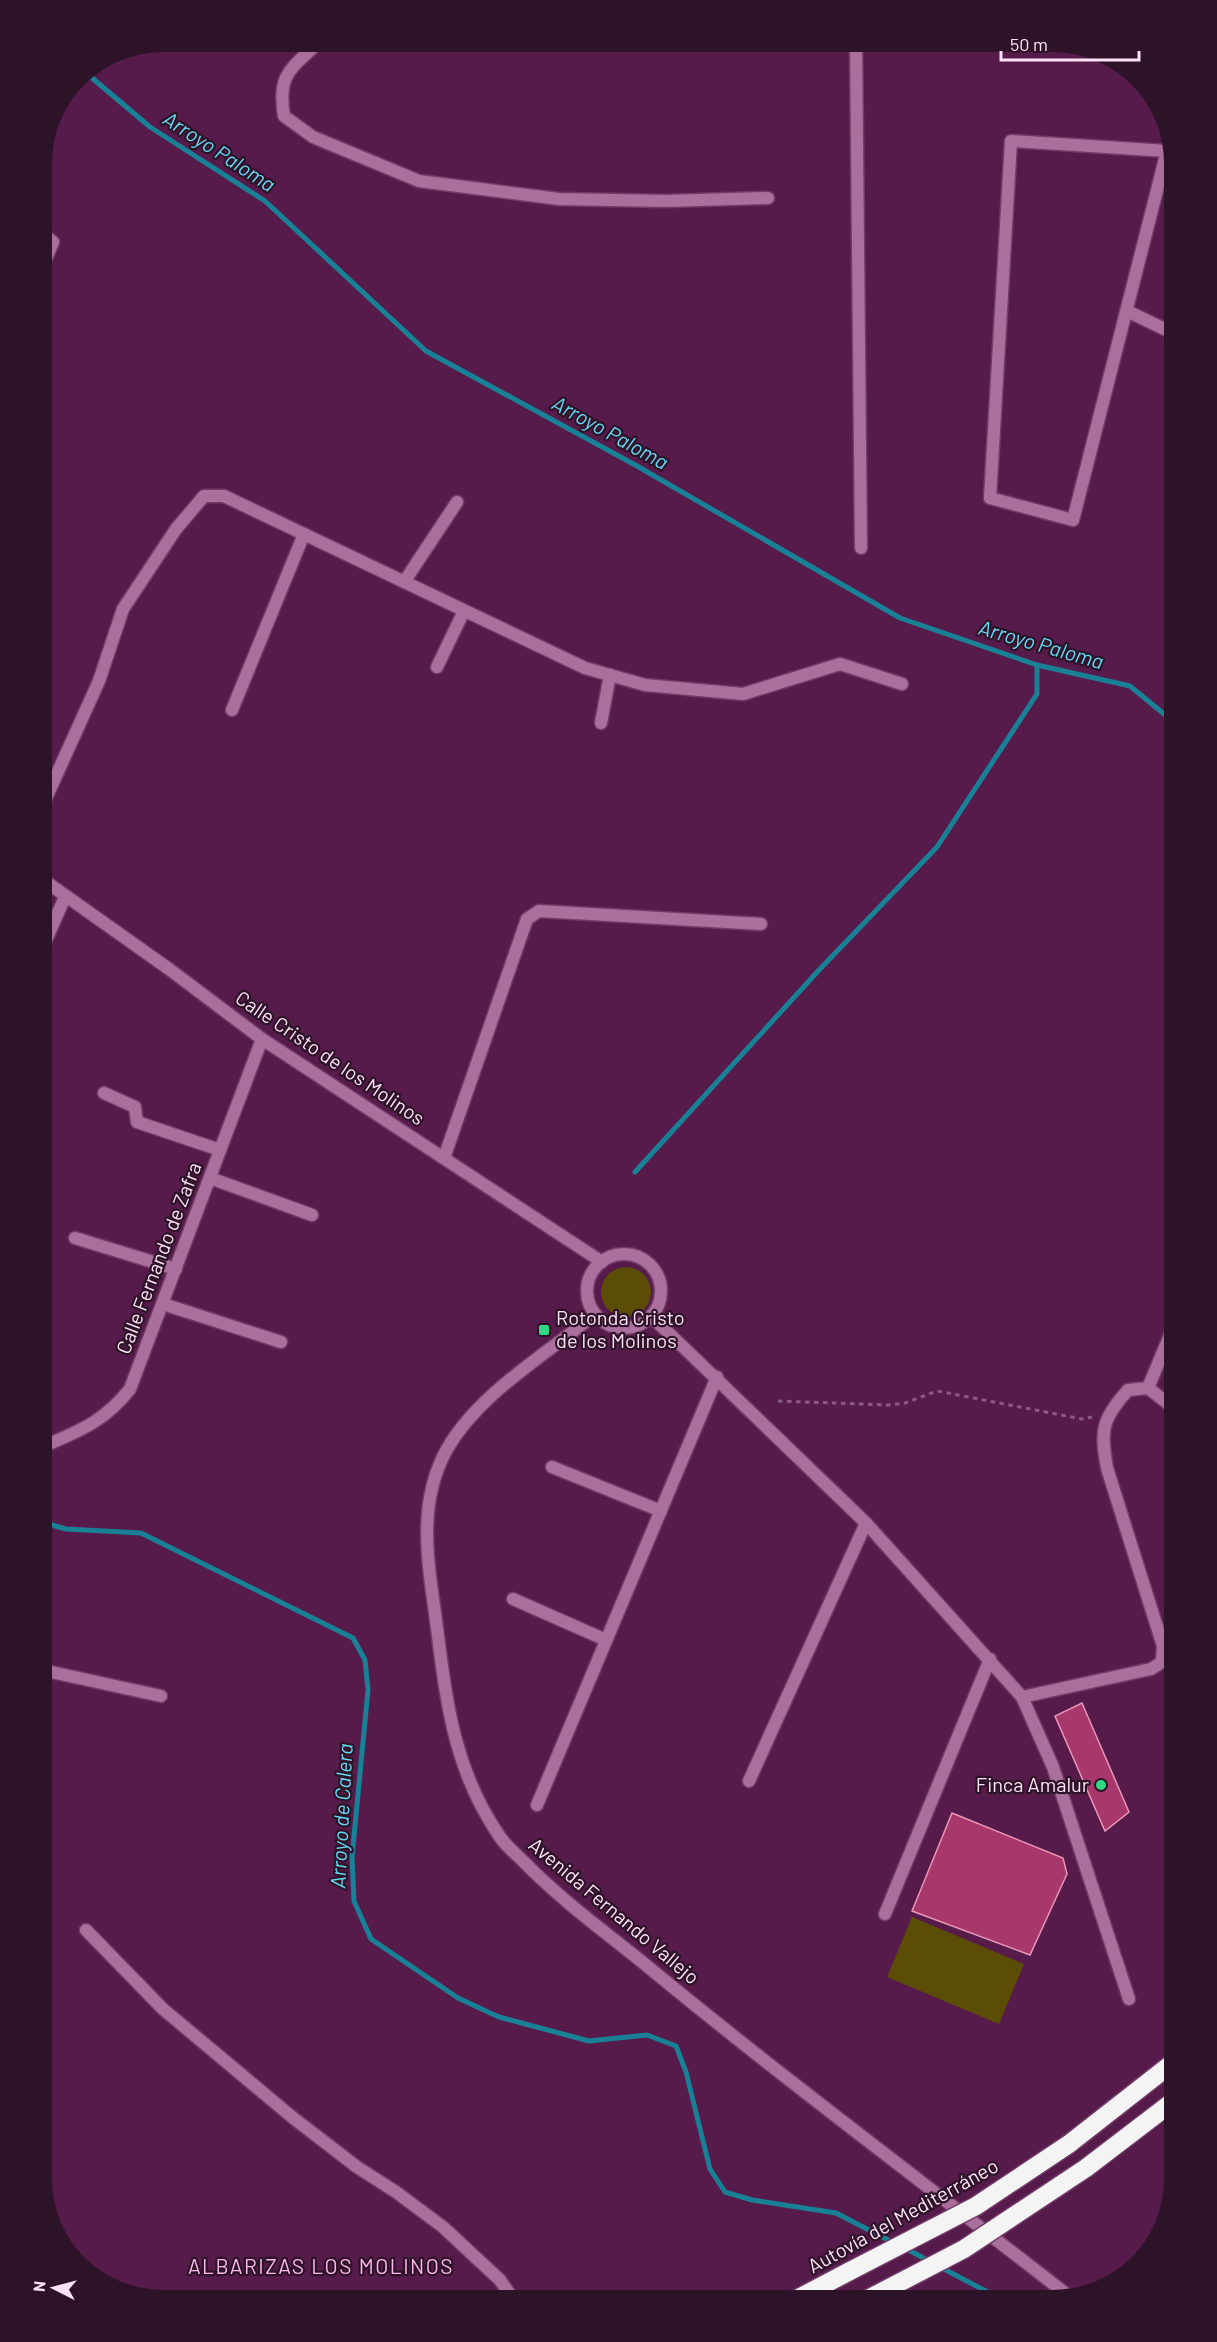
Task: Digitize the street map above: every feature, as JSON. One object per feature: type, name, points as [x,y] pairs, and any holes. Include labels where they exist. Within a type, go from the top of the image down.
[{"type":"highway","name":"Autovía del Mediterráneo","points":[[814,2290],[976,2206],[1069,2144],[1164,2070]]},
{"type":"highway","points":[[886,2290],[964,2249],[1086,2168],[1164,2108]]},
{"type":"street","points":[[309,52],[287,74],[280,93],[285,116],[313,137],[419,181],[559,199],[666,201],[768,198]]},
{"type":"street","points":[[856,53],[861,548]]},
{"type":"street","points":[[1163,152],[1011,141],[990,498],[1073,520],[1164,164]]},
{"type":"street","points":[[1127,311],[1164,329]]},
{"type":"street","points":[[53,783],[99,681],[123,609],[176,529],[204,496],[224,496],[585,668],[645,685],[742,694],[840,664],[902,684]]},
{"type":"street","points":[[404,582],[457,502]]},
{"type":"street","points":[[232,710],[303,534]]},
{"type":"street","points":[[437,667],[464,610]]},
{"type":"street","points":[[601,723],[609,675]]},
{"type":"street","name":"Calle Cristo de los Molinos","points":[[53,887],[169,969],[261,1039],[602,1262]]},
{"type":"street","points":[[53,925],[65,897]]},
{"type":"street","points":[[444,1158],[527,919],[539,911],[761,924]]},
{"type":"street","name":"Calle Fernando de Zafra","points":[[52,1442],[94,1423],[116,1407],[130,1389],[261,1039]]},
{"type":"street","points":[[104,1093],[135,1107],[137,1122],[220,1150]]},
{"type":"street","points":[[210,1178],[312,1215]]},
{"type":"street","points":[[75,1238],[176,1269]]},
{"type":"street","points":[[624,1254],[636,1256],[647,1262],[655,1271],[660,1282],[661,1294],[658,1306],[651,1316],[635,1326],[617,1328],[605,1323],[595,1314],[587,1292],[593,1270],[602,1262],[612,1256],[624,1254]]},
{"type":"street","points":[[163,1304],[281,1342]]},
{"type":"street","name":"Avenida Fernando Vallejo","points":[[595,1314],[559,1344],[501,1386],[463,1427],[447,1449],[434,1478],[427,1512],[426,1550],[450,1721],[468,1781],[501,1839],[543,1881],[677,1991],[1062,2289]]},
{"type":"street","points":[[651,1316],[717,1377],[866,1523],[1022,1697],[1053,1767],[1129,1999]]},
{"type":"street","points":[[1148,1388],[1164,1349]]},
{"type":"street","points":[[537,1805],[717,1377]]},
{"type":"street","points":[[1022,1697],[1151,1669],[1162,1662],[1163,1646],[1107,1468],[1103,1444],[1108,1414],[1128,1390],[1148,1388],[1164,1400]]},
{"type":"street","points":[[552,1467],[661,1511]]},
{"type":"street","points":[[749,1780],[866,1523]]},
{"type":"street","points":[[513,1599],[606,1640]]},
{"type":"street","points":[[885,1914],[990,1659]]},
{"type":"street","points":[[52,1672],[160,1696]]},
{"type":"street","points":[[86,1930],[163,2009],[292,2117],[357,2167],[396,2192],[443,2227],[500,2280],[506,2289]]},
{"type":"path","points":[[778,1401],[889,1405],[905,1403],[937,1392],[1082,1419],[1108,1414]]},
{"type":"shaded area","points":[[621,1267],[631,1267],[644,1274],[651,1287],[651,1297],[644,1310],[631,1317],[621,1317],[612,1313],[605,1306],[601,1297],[601,1287],[605,1278],[612,1271]]},
{"type":"shaded area","points":[[912,1917],[1024,1964],[999,2024],[887,1977]]},
{"type":"building","name":"Finca Amalur","points":[[1082,1703],[1129,1812],[1105,1831],[1055,1716]]},
{"type":"building","points":[[952,1813],[1063,1858],[1067,1874],[1030,1955],[912,1911]]},
{"type":"waterway","name":"Arroyo Paloma","points":[[92,78],[150,127],[265,201],[426,351],[637,466],[900,618],[1037,665],[1130,686],[1164,714]]},
{"type":"waterway","points":[[635,1172],[819,970],[937,847],[1037,694],[1037,665]]},
{"type":"waterway","name":"Arroyo de Calera","points":[[52,1525],[66,1529],[141,1533],[353,1638],[365,1660],[368,1690],[352,1857],[354,1901],[371,1939],[458,1998],[499,2017],[589,2041],[647,2035],[676,2046],[686,2072],[710,2169],[725,2192],[752,2200],[836,2213],[894,2243]]},
{"type":"waterway","name":"Arroyo de Calera","points":[[903,2247],[929,2261]]},
{"type":"waterway","name":"Arroyo de Calera","points":[[940,2267],[984,2290]]},
{"type":"place","name":"Rotonda Cristo de los Molinos","points":[[544,1330]]},
{"type":"place","name":"Finca Amalur","points":[[1101,1785]]},
{"type":"district","name":"ALBARIZAS LOS MOLINOS","points":[[321,2267]]}]
